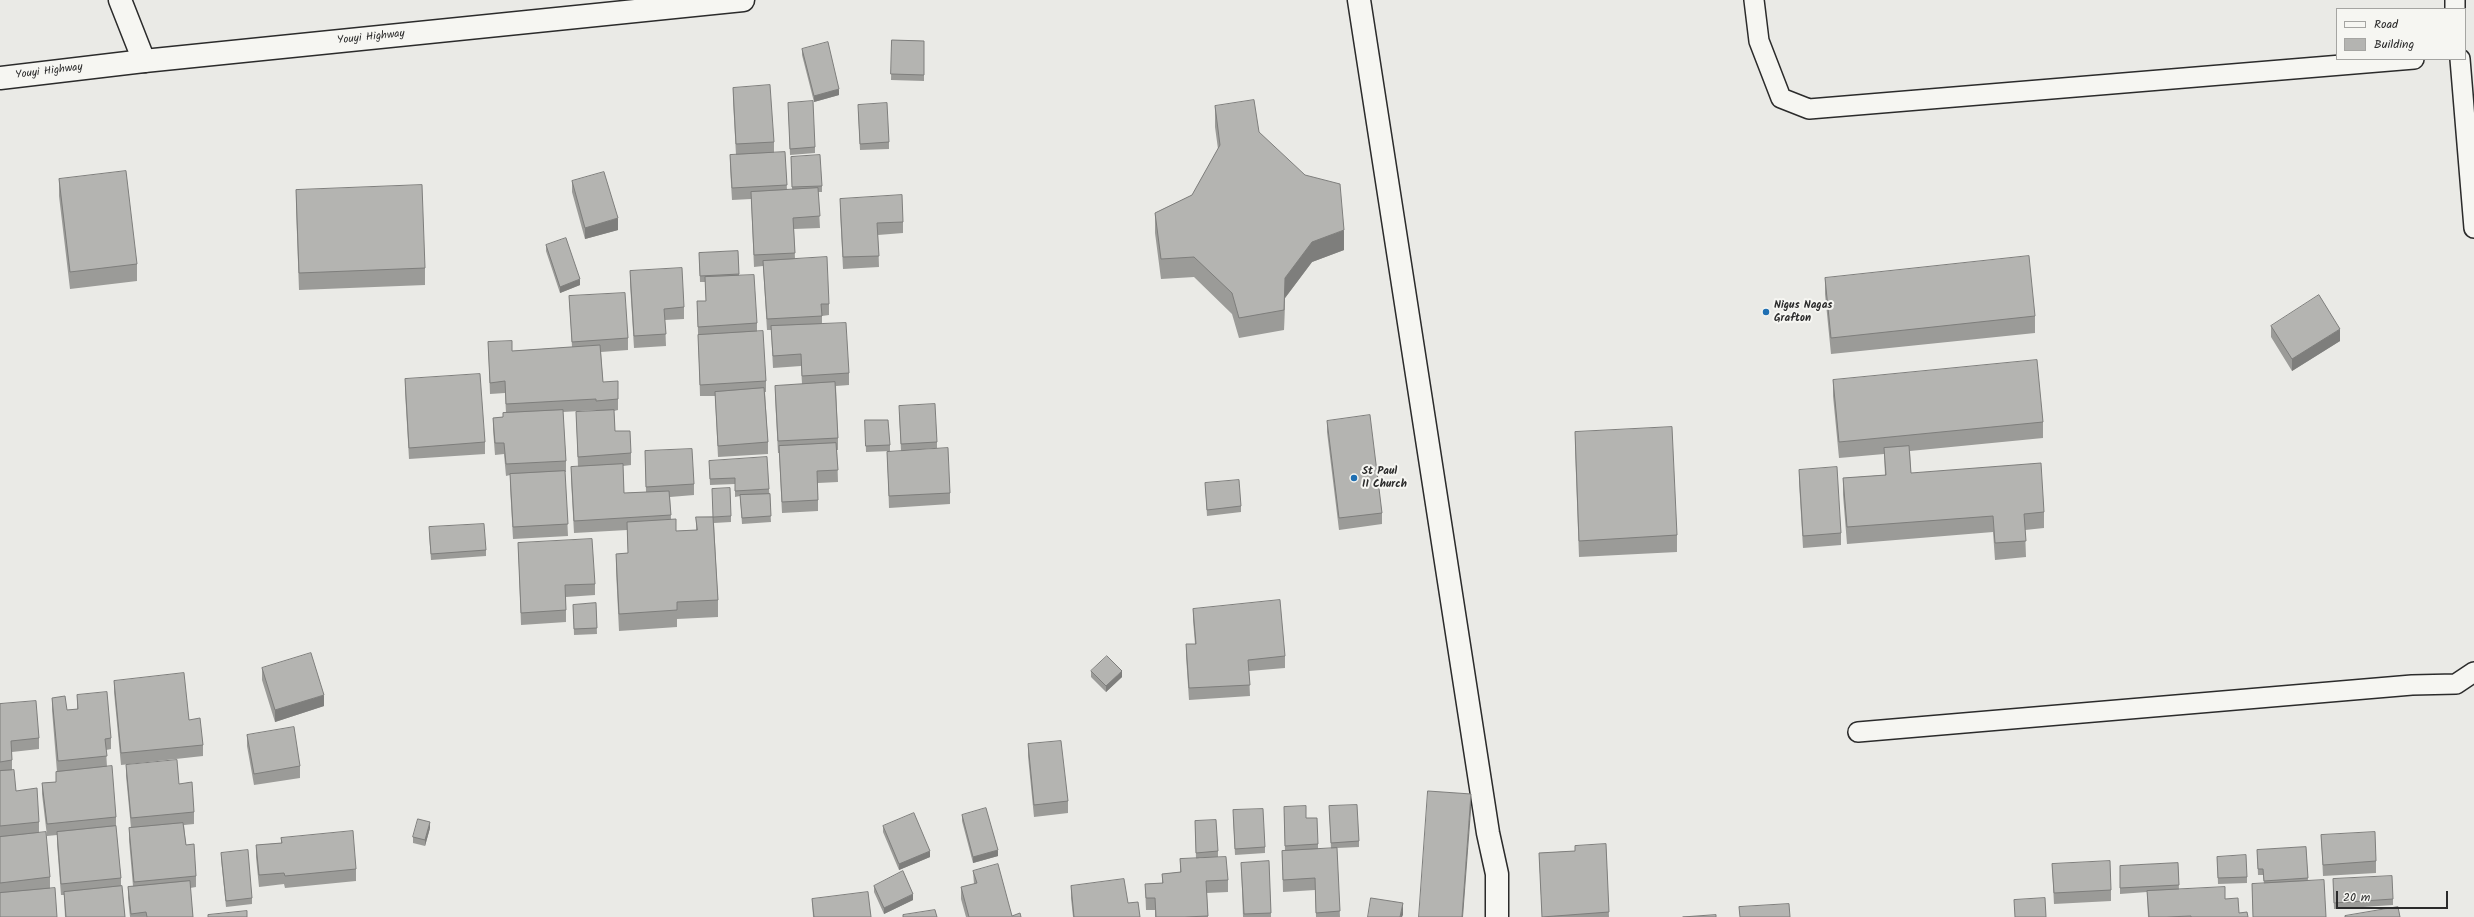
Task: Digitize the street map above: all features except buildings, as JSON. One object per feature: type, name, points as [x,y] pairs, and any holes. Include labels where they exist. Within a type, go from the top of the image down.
[{"type":"street","points":[[120,0],[144,61]]},
{"type":"street","name":"Youyi Highway","points":[[0,78],[144,61],[743,0]]},
{"type":"street","points":[[1359,0],[1488,833],[1497,874],[1498,917]]},
{"type":"lane","points":[[1754,0],[1759,41],[1781,98],[1810,109],[2402,60]]},
{"type":"lane","points":[[2460,60],[2474,228]]},
{"type":"lane","points":[[1858,732],[2412,684],[2456,684],[2474,672]]},
{"type":"place","name":"Nigus Nagas Grafton","points":[[1766,312]]},
{"type":"place","name":"St Paul II Church","points":[[1354,478]]}]
